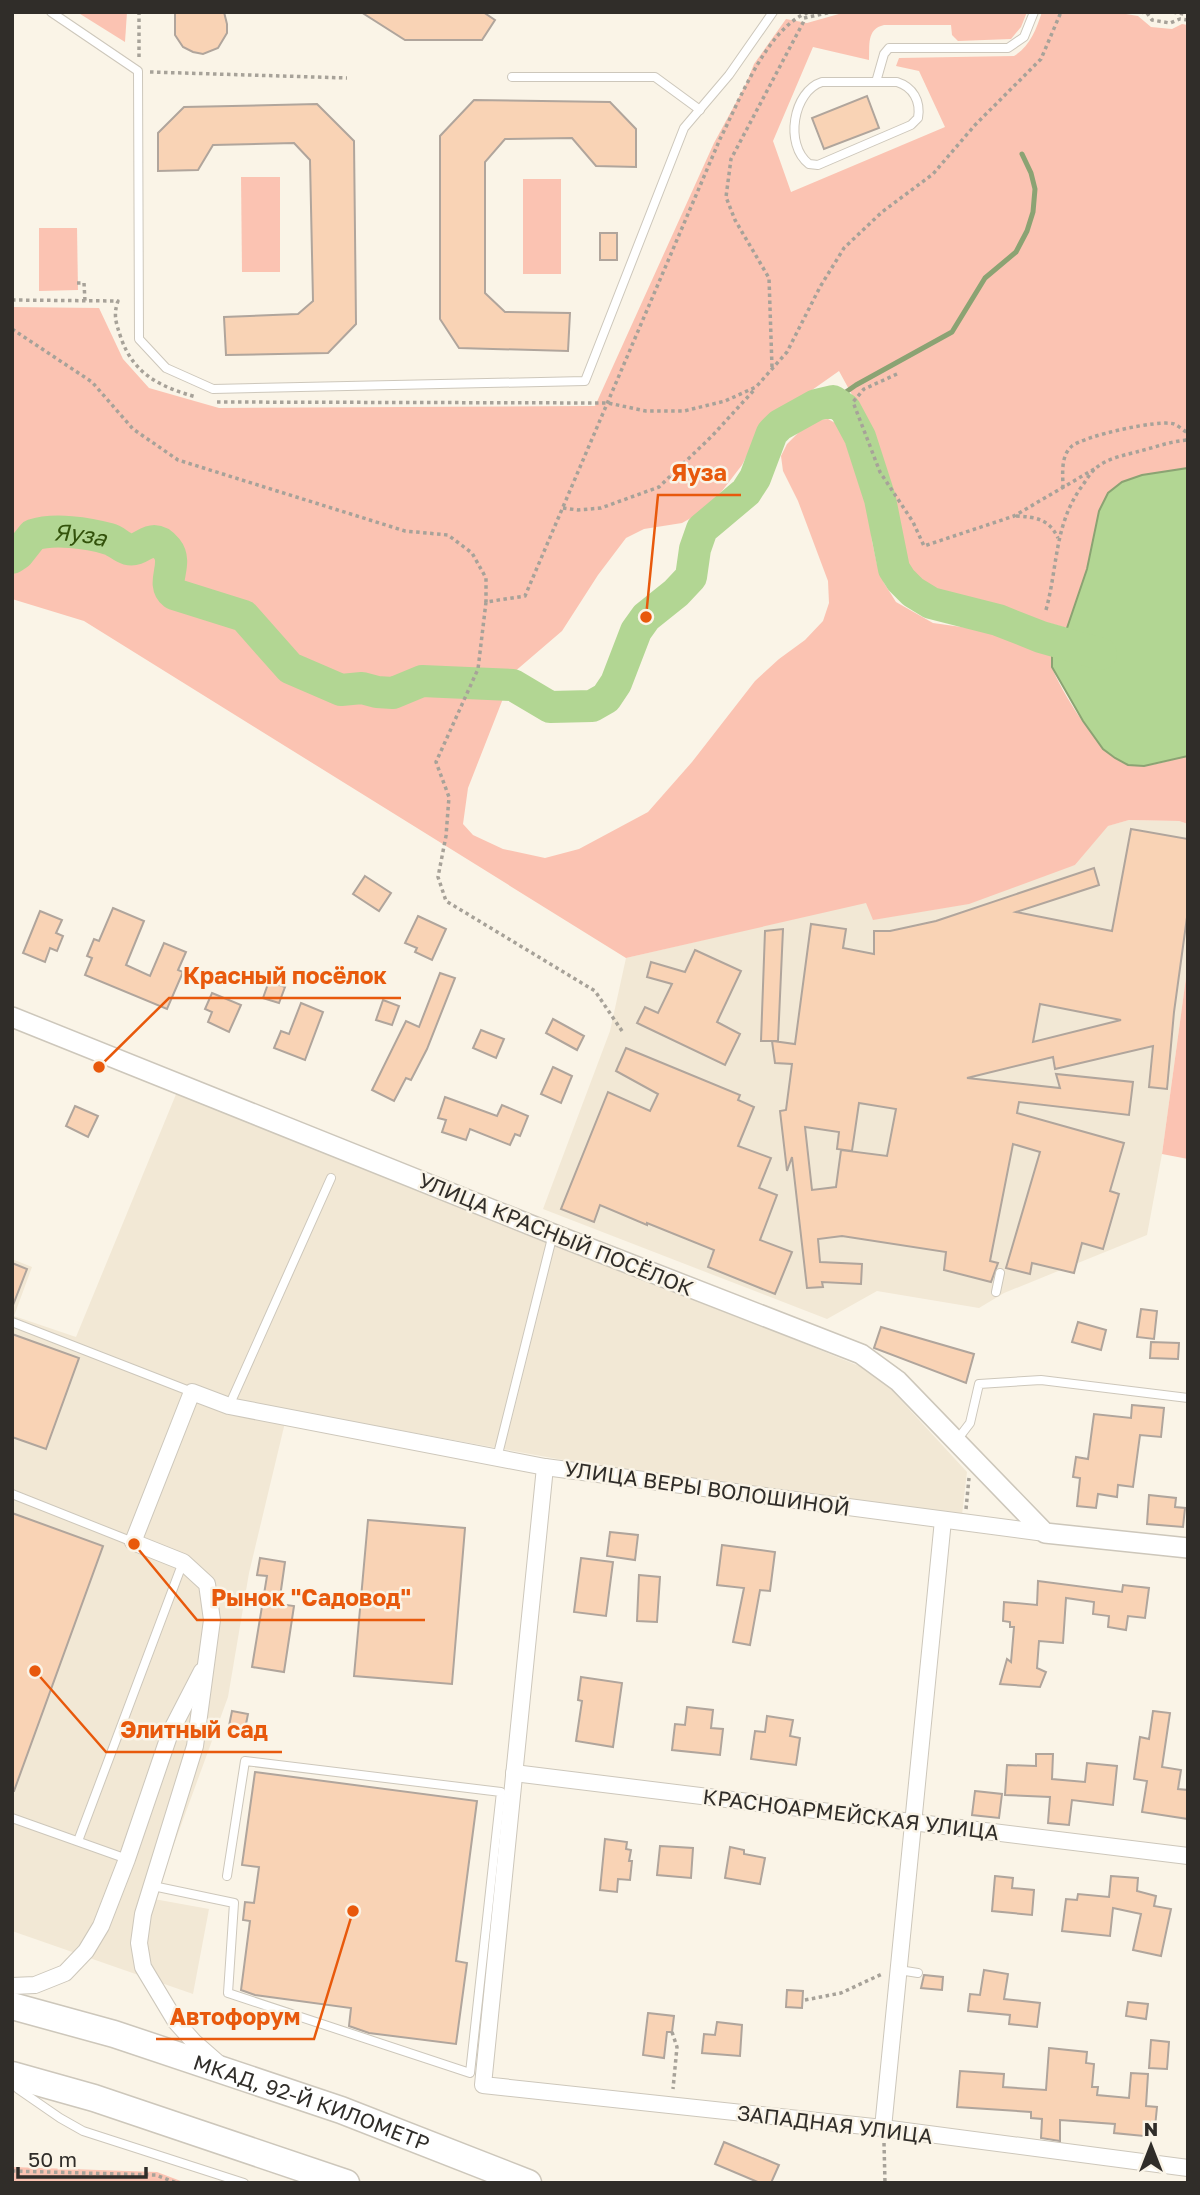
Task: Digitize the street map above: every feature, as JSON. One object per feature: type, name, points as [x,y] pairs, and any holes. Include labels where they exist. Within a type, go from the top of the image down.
[{"type":"highway","name":"МКАД, 92-Й КИЛОМЕТР","points":[[12,2006],[114,2034],[341,2110],[527,2183]]},
{"type":"highway","points":[[12,2075],[94,2098],[346,2183]]},
{"type":"street","name":"УЛИЦА КРАСНЫЙ ПОСЁЛОК","points":[[12,1017],[553,1234],[861,1353],[898,1381],[1045,1533]]},
{"type":"street","name":"УЛИЦА ВЕРЫ ВОЛОШИНОЙ","points":[[192,1392],[229,1406],[545,1467],[965,1523],[1188,1548]]},
{"type":"street","points":[[192,1392],[134,1542],[183,1562],[207,1584],[212,1620],[195,1746],[143,1914],[141,1933],[143,1967],[176,2022],[194,2042],[230,2073]]},
{"type":"street","points":[[514,1773],[545,1467]]},
{"type":"street","points":[[883,2128],[943,1520]]},
{"type":"street","points":[[12,1986],[36,1985],[65,1973],[86,1951],[101,1926],[127,1859],[170,1733],[208,1660]]},
{"type":"street","name":"КРАСНОАРМЕЙСКАЯ УЛИЦА","points":[[514,1773],[1188,1856]]},
{"type":"street","name":"ЗАПАДНАЯ УЛИЦА","points":[[514,1773],[483,2085],[883,2128],[1188,2168]]},
{"type":"lane","points":[[51,12],[138,71],[139,339],[166,368],[213,389],[585,381],[684,128],[729,75],[773,12]]},
{"type":"lane","points":[[876,82],[884,54],[889,48],[1008,48],[1024,37],[1034,12]]},
{"type":"lane","points":[[512,77],[654,77],[700,110]]},
{"type":"lane","points":[[822,82],[876,82],[897,82],[909,88],[919,106],[915,122],[818,165],[805,161],[797,149],[793,127],[810,89],[822,82]]},
{"type":"lane","points":[[229,1406],[331,1178]]},
{"type":"lane","points":[[497,1458],[553,1234]]},
{"type":"lane","points":[[996,1292],[1000,1273]]},
{"type":"lane","points":[[12,1322],[192,1392]]},
{"type":"lane","points":[[956,1443],[970,1423],[979,1384],[1041,1380],[1188,1398]]},
{"type":"lane","points":[[12,1494],[134,1542]]},
{"type":"lane","points":[[78,1841],[183,1562]]},
{"type":"lane","points":[[153,1886],[234,1903],[228,1993],[470,2073],[501,1791],[245,1760],[227,1876]]},
{"type":"lane","points":[[12,1818],[127,1859]]},
{"type":"lane","points":[[899,1967],[918,1973]]},
{"type":"lane","points":[[12,2086],[83,2131],[244,2183]]},
{"type":"path","points":[[139,12],[138,71],[347,78]]},
{"type":"path","points":[[486,602],[525,596],[720,139],[756,68],[780,34],[805,14],[832,12]]},
{"type":"path","points":[[563,508],[601,508],[659,487],[712,436],[787,352],[820,287],[844,248],[882,212],[933,174],[975,125],[1041,59],[1061,12]]},
{"type":"path","points":[[1140,12],[1147,13],[1153,20],[1170,23],[1188,17]]},
{"type":"path","points":[[1173,12],[1188,17]]},
{"type":"path","points":[[772,369],[769,278],[735,220],[726,197],[731,159],[805,14]]},
{"type":"path","points":[[78,284],[85,284],[85,301]]},
{"type":"path","points":[[12,329],[92,382],[133,429],[178,460],[405,531],[448,535],[472,553],[486,578],[486,602],[478,669],[436,762],[449,797],[446,836],[438,877],[446,901],[595,991],[622,1031]]},
{"type":"path","points":[[897,374],[864,390],[853,402],[880,472],[924,545],[1014,516],[1112,459],[1188,440]]},
{"type":"path","points":[[608,403],[646,411],[684,411],[725,401],[757,387]]},
{"type":"path","points":[[1063,488],[1063,462],[1072,446],[1105,433],[1148,424],[1173,424],[1188,433]]},
{"type":"path","points":[[1046,610],[1064,518],[1096,468]]},
{"type":"path","points":[[1014,516],[1036,517],[1054,530],[1058,538]]},
{"type":"path","points":[[965,1523],[970,1470]]},
{"type":"path","points":[[806,2000],[841,1993],[899,1967]]},
{"type":"path","points":[[672,2032],[677,2047],[674,2081]]},
{"type":"path","points":[[883,2128],[885,2183]]},
{"type":"path","points":[[12,2171],[156,2175],[177,2183]]},
{"type":"shaded area","points":[[77,12],[127,12],[125,42]]},
{"type":"shaded area","points":[[846,12],[1027,12],[1021,27],[1011,39],[958,41],[952,35],[951,25],[884,25],[872,34],[869,60],[813,47],[773,141],[791,192],[945,127],[919,71],[896,66],[899,58],[1014,56],[1035,31],[1042,12],[1114,12],[1138,16],[1151,27],[1172,29],[1182,24],[1188,25],[1188,468],[1108,493],[1099,511],[1087,569],[1067,628],[944,595],[920,584],[909,569],[885,476],[857,404],[839,371],[778,414],[757,436],[742,465],[722,491],[700,513],[682,523],[644,529],[626,538],[562,631],[513,673],[468,788],[463,824],[473,835],[503,849],[545,858],[579,849],[648,812],[692,762],[755,681],[805,640],[823,621],[829,603],[828,581],[798,501],[783,471],[781,456],[787,444],[798,433],[816,420],[828,419],[837,424],[851,447],[867,487],[877,564],[884,583],[896,602],[933,623],[997,632],[1052,654],[1053,670],[1065,694],[1096,739],[1119,760],[1129,765],[1143,766],[1188,756],[1188,824],[1179,821],[1129,820],[1108,826],[1075,865],[969,904],[873,920],[866,903],[626,958],[84,621],[12,599],[12,307],[99,308],[123,359],[149,388],[219,408],[595,406],[714,143],[754,64],[786,19],[807,23]]},
{"type":"shaded area","points":[[241,177],[280,177],[280,272],[242,272]]},
{"type":"shaded area","points":[[523,179],[561,179],[561,274],[523,274]]},
{"type":"shaded area","points":[[39,228],[77,228],[78,290],[39,291]]},
{"type":"shaded area","points":[[1188,468],[1188,756],[1144,766],[1128,765],[1103,749],[1083,721],[1052,667],[1052,654],[1067,628],[1087,569],[1099,511],[1108,493],[1122,482],[1142,475]]},
{"type":"shaded area","points":[[1129,820],[1179,821],[1188,824],[1188,963],[1162,1154],[1147,1235],[1004,1293],[979,1308],[877,1291],[827,1319],[543,1209],[610,1031],[626,958],[866,902],[1075,865],[1107,826]]},
{"type":"shaded area","points":[[1188,963],[1188,1159],[1162,1154]]},
{"type":"shaded area","points":[[179,1087],[859,1366],[885,1383],[967,1472],[962,1515],[607,1468],[288,1410],[249,1573],[228,1697],[154,1899],[209,1909],[193,1994],[12,1931],[12,1259],[32,1267],[14,1316],[76,1337]]},
{"type":"shaded area","points":[[12,2167],[157,2172],[186,2183],[12,2183]]},
{"type":"building","points":[[175,12],[224,12],[227,33],[218,48],[203,54],[183,47],[175,35]]},
{"type":"building","points":[[361,12],[483,12],[495,20],[482,40],[405,40]]},
{"type":"building","points":[[867,96],[879,128],[824,149],[812,118]]},
{"type":"building","points":[[474,100],[610,102],[636,129],[636,167],[596,166],[572,138],[505,139],[485,162],[485,293],[505,312],[570,313],[568,351],[459,348],[440,319],[440,136]]},
{"type":"building","points":[[317,104],[354,141],[356,324],[328,353],[226,355],[224,317],[298,314],[313,301],[310,160],[294,143],[213,145],[198,170],[158,171],[158,133],[184,107]]},
{"type":"building","points":[[600,233],[617,233],[617,260],[600,260]]},
{"type":"building","points":[[1131,829],[1188,839],[1188,910],[1167,1089],[1149,1087],[1153,1046],[1055,1069],[1053,1057],[967,1078],[1060,1088],[1056,1074],[1133,1082],[1129,1115],[1019,1102],[1017,1113],[1124,1143],[1110,1191],[1119,1194],[1103,1249],[1082,1243],[1074,1273],[1032,1263],[1030,1274],[1006,1268],[1040,1152],[1013,1144],[990,1261],[998,1263],[991,1282],[944,1270],[946,1252],[842,1236],[818,1239],[820,1262],[862,1264],[861,1284],[822,1282],[823,1287],[807,1288],[792,1157],[787,1171],[780,1111],[786,1110],[792,1064],[775,1063],[772,1041],[761,1041],[765,931],[783,929],[778,1041],[773,1041],[795,1044],[811,924],[846,929],[843,948],[874,954],[874,931],[890,931],[936,921],[1094,868],[1099,885],[1016,912],[1112,931]],"holes":[[[1040,1004],[1121,1020],[1033,1042]],[[859,1103],[896,1109],[887,1156],[841,1150],[836,1187],[812,1190],[805,1127],[839,1132],[837,1149],[852,1151]]]},
{"type":"building","points":[[365,876],[391,893],[379,911],[353,894]]},
{"type":"building","points":[[113,908],[144,921],[126,965],[150,976],[164,943],[186,952],[178,970],[183,972],[167,1009],[85,975],[92,958],[87,956],[94,939],[99,941]]},
{"type":"building","points":[[40,911],[62,920],[56,933],[63,936],[57,951],[50,948],[45,962],[23,953]]},
{"type":"building","points":[[418,916],[446,929],[432,960],[415,952],[417,948],[405,943]]},
{"type":"building","points":[[695,950],[741,971],[717,1022],[740,1034],[725,1065],[637,1023],[645,1007],[658,1013],[672,984],[647,977],[651,962],[685,972]]},
{"type":"building","points":[[440,973],[455,978],[427,1049],[411,1080],[406,1078],[394,1101],[372,1090],[406,1021],[419,1027]]},
{"type":"building","points":[[269,981],[285,987],[279,1003],[263,998]]},
{"type":"building","points":[[212,993],[241,1005],[229,1032],[208,1022],[212,1012],[205,1009]]},
{"type":"building","points":[[383,1000],[399,1006],[392,1025],[376,1020]]},
{"type":"building","points":[[301,1003],[323,1012],[305,1060],[274,1048],[281,1031],[289,1034]]},
{"type":"building","points":[[553,1019],[584,1036],[577,1050],[546,1033]]},
{"type":"building","points":[[481,1030],[504,1039],[496,1058],[473,1048]]},
{"type":"building","points":[[626,1048],[740,1095],[738,1100],[754,1107],[738,1146],[771,1158],[759,1188],[777,1195],[760,1240],[792,1252],[775,1294],[708,1267],[714,1250],[647,1223],[600,1205],[594,1222],[561,1209],[608,1092],[650,1111],[658,1094],[616,1071]]},
{"type":"building","points":[[553,1067],[572,1076],[561,1103],[541,1094]]},
{"type":"building","points":[[445,1097],[497,1116],[502,1105],[528,1116],[520,1136],[515,1134],[510,1145],[470,1129],[466,1140],[442,1132],[446,1120],[438,1118]]},
{"type":"building","points":[[75,1106],[98,1116],[88,1137],[66,1126]]},
{"type":"building","points":[[12,1263],[27,1269],[13,1305],[12,1304]]},
{"type":"building","points":[[1141,1309],[1157,1311],[1154,1339],[1137,1337]]},
{"type":"building","points":[[1078,1322],[1106,1330],[1101,1350],[1072,1342]]},
{"type":"building","points":[[881,1327],[974,1354],[966,1383],[874,1348]]},
{"type":"building","points":[[12,1334],[79,1358],[46,1449],[12,1437]]},
{"type":"building","points":[[1151,1342],[1179,1343],[1178,1359],[1150,1358]]},
{"type":"building","points":[[1132,1405],[1164,1408],[1161,1437],[1140,1435],[1133,1487],[1118,1485],[1117,1497],[1098,1494],[1096,1508],[1077,1506],[1080,1478],[1073,1477],[1076,1457],[1088,1459],[1094,1414],[1131,1418]]},
{"type":"building","points":[[1149,1495],[1176,1498],[1175,1507],[1185,1508],[1183,1527],[1147,1524]]},
{"type":"building","points":[[12,1513],[103,1546],[14,1791],[12,1791]]},
{"type":"building","points":[[368,1520],[465,1528],[452,1684],[354,1676]]},
{"type":"building","points":[[610,1532],[638,1535],[635,1560],[607,1556]]},
{"type":"building","points":[[722,1545],[775,1552],[770,1591],[760,1590],[750,1645],[733,1642],[744,1588],[717,1585]]},
{"type":"building","points":[[260,1558],[285,1562],[279,1604],[294,1606],[284,1672],[252,1667],[267,1576],[257,1575]]},
{"type":"building","points":[[581,1558],[613,1562],[606,1616],[574,1612]]},
{"type":"building","points":[[639,1575],[660,1577],[657,1622],[637,1621]]},
{"type":"building","points":[[1038,1581],[1122,1592],[1123,1585],[1149,1588],[1145,1618],[1128,1616],[1126,1630],[1108,1627],[1109,1616],[1093,1614],[1094,1602],[1066,1598],[1063,1643],[1039,1641],[1037,1668],[1046,1672],[1040,1687],[1000,1684],[1007,1659],[1011,1662],[1014,1627],[1010,1627],[1010,1622],[1003,1621],[1004,1602],[1037,1605]]},
{"type":"building","points":[[581,1677],[622,1683],[613,1747],[576,1741],[582,1701],[578,1700]]},
{"type":"building","points":[[687,1707],[713,1710],[711,1728],[723,1729],[720,1755],[672,1750],[675,1724],[685,1725]]},
{"type":"building","points":[[232,1711],[248,1714],[244,1734],[228,1731]]},
{"type":"building","points":[[1153,1711],[1170,1713],[1162,1767],[1181,1770],[1178,1789],[1188,1790],[1188,1819],[1142,1812],[1147,1781],[1134,1779],[1140,1737],[1149,1739]]},
{"type":"building","points":[[767,1716],[793,1720],[790,1736],[800,1738],[796,1765],[751,1759],[755,1731],[765,1732]]},
{"type":"building","points":[[1036,1754],[1053,1754],[1052,1779],[1085,1782],[1087,1763],[1117,1766],[1113,1805],[1072,1800],[1069,1825],[1048,1823],[1050,1797],[1005,1795],[1007,1765],[1036,1766]]},
{"type":"building","points":[[255,1772],[477,1801],[456,1961],[467,1963],[456,2044],[369,2033],[349,2026],[351,2008],[255,1995],[241,1990],[250,1921],[243,1920],[245,1902],[254,1903],[259,1867],[242,1865]]},
{"type":"building","points":[[975,1791],[1002,1794],[999,1818],[972,1815]]},
{"type":"building","points":[[605,1839],[627,1842],[626,1849],[631,1850],[630,1880],[618,1879],[617,1892],[600,1890]]},
{"type":"building","points":[[660,1846],[693,1848],[691,1878],[657,1875]]},
{"type":"building","points":[[730,1847],[744,1850],[744,1854],[765,1858],[760,1884],[725,1878]]},
{"type":"building","points":[[995,1876],[1013,1878],[1012,1888],[1034,1890],[1032,1915],[992,1911]]},
{"type":"building","points":[[1111,1876],[1138,1878],[1137,1891],[1156,1896],[1154,1906],[1171,1909],[1161,1956],[1133,1950],[1141,1914],[1113,1908],[1110,1936],[1062,1931],[1066,1899],[1077,1900],[1078,1894],[1109,1897]]},
{"type":"building","points":[[984,1970],[1008,1974],[1004,1999],[1040,2003],[1037,2027],[1009,2024],[1010,2015],[968,2011],[970,1994],[980,1995]]},
{"type":"building","points":[[924,1975],[943,1977],[942,1990],[921,1988]]},
{"type":"building","points":[[787,1990],[803,1991],[802,2008],[786,2007]]},
{"type":"building","points":[[1128,2002],[1148,2004],[1146,2019],[1126,2016]]},
{"type":"building","points":[[648,2013],[674,2016],[672,2032],[667,2032],[664,2058],[643,2055]]},
{"type":"building","points":[[717,2022],[742,2025],[740,2056],[702,2053],[704,2034],[715,2035]]},
{"type":"building","points":[[1151,2040],[1169,2042],[1167,2069],[1149,2068]]},
{"type":"building","points":[[1049,2048],[1087,2052],[1086,2063],[1094,2064],[1092,2087],[1098,2087],[1097,2095],[1129,2098],[1131,2073],[1148,2074],[1146,2106],[1157,2107],[1154,2137],[1114,2133],[1115,2124],[1060,2120],[1060,2141],[1041,2138],[1042,2119],[1031,2118],[1031,2112],[957,2107],[960,2071],[1004,2074],[1003,2087],[1046,2090]]},
{"type":"building","points":[[724,2142],[779,2165],[771,2183],[760,2183],[715,2164]]},
{"type":"waterway","points":[[833,401],[856,385],[952,332],[985,278],[1016,252],[1033,212],[1035,189],[1022,154]]},
{"type":"waterway","name":"Яуза","points":[[12,558],[33,535],[41,533],[71,532],[91,535],[112,540],[128,549],[156,541],[161,543],[170,555],[169,584],[174,594],[244,616],[290,668],[341,690],[362,688],[393,693],[422,681],[513,685],[550,707],[592,706],[606,698],[616,683],[636,631],[646,617],[691,577],[695,549],[702,529],[746,492],[755,478],[772,433],[780,425],[816,405],[833,401],[845,409],[860,437],[880,499],[894,569],[913,592],[931,603],[998,620],[1041,637],[1101,654]]},
{"type":"place","name":"Яуза","points":[[646,617]]},
{"type":"place","name":"Красный посёлок","points":[[99,1067]]},
{"type":"place","name":"Рынок \"Садовод\"","points":[[134,1544]]},
{"type":"place","name":"Элитный сад","points":[[35,1671]]},
{"type":"place","name":"Автофорум","points":[[353,1911]]}]
